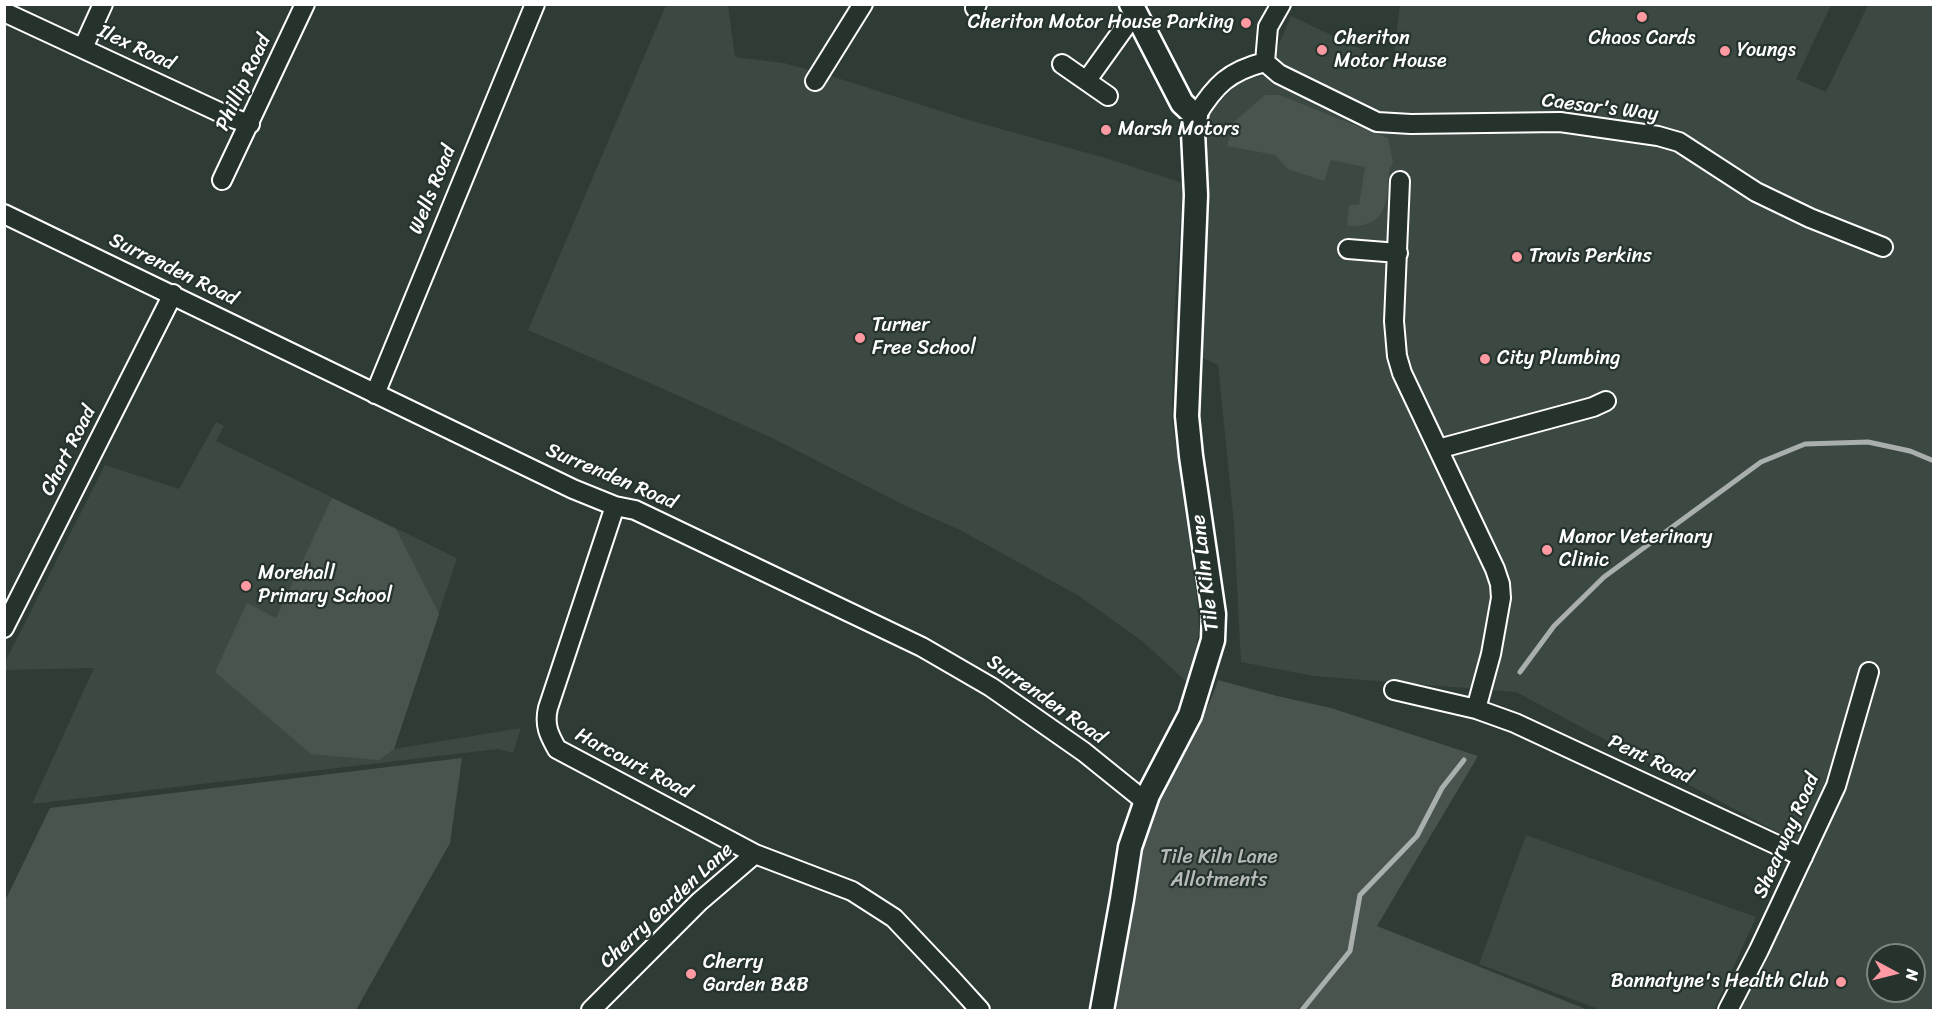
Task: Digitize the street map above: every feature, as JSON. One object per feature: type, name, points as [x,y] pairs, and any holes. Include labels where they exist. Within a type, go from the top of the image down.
[{"type":"street","points":[[83,48],[103,4]]},
{"type":"street","name":"Phillip Road","points":[[222,180],[305,4]]},
{"type":"street","name":"Wells Road","points":[[375,394],[534,4]]},
{"type":"street","points":[[815,81],[863,4]]},
{"type":"street","points":[[1087,80],[1133,9],[1182,102],[1196,116],[1206,100],[1227,78],[1245,67],[1265,62],[1268,27],[1281,4]]},
{"type":"street","name":"Ilex Road","points":[[4,12],[232,118],[250,124]]},
{"type":"street","name":"Caesar's Way","points":[[1265,62],[1279,74],[1377,122],[1411,124],[1560,122],[1658,136],[1679,142],[1756,192],[1810,218],[1883,247]]},
{"type":"street","points":[[1062,64],[1108,96]]},
{"type":"street","name":"Tile Kiln Lane","points":[[1102,1011],[1130,847],[1146,802],[1190,715],[1214,640],[1214,614],[1187,416],[1196,195],[1193,132],[1196,116]]},
{"type":"street","points":[[1400,181],[1394,321],[1397,356],[1402,374],[1495,569],[1500,584],[1501,598],[1491,654],[1476,709]]},
{"type":"street","name":"Surrenden Road","points":[[4,214],[573,489],[615,506],[635,510],[922,647],[991,687],[1084,752],[1146,802]]},
{"type":"street","points":[[1348,249],[1398,253]]},
{"type":"street","name":"Chart Road","points":[[4,628],[173,294]]},
{"type":"street","points":[[1438,449],[1606,401]]},
{"type":"street","name":"Harcourt Road","points":[[615,506],[548,708],[545,721],[549,735],[557,749],[755,854]]},
{"type":"street","name":"Shearway Road","points":[[1728,1011],[1836,786],[1869,672]]},
{"type":"street","name":"Pent Road","points":[[1394,690],[1476,709],[1515,723],[1803,857]]},
{"type":"street","name":"Cherry Garden Lane","points":[[591,1011],[699,902],[755,854],[852,891],[894,918],[980,1011]]},
{"type":"shaded area","name":"Turner Free School","points":[[666,5],[728,5],[735,57],[784,63],[831,76],[972,121],[1102,157],[1183,183],[1174,320],[1172,418],[1197,599],[1199,631],[1189,684],[1142,641],[1079,596],[960,530],[906,506],[772,438],[528,330]]},
{"type":"shaded area","points":[[1400,5],[1831,5],[1796,79],[1826,92],[1868,5],[1933,5],[1933,1010],[1740,1010],[1807,848],[1516,692],[1313,676],[1241,662],[1234,524],[1218,365],[1201,357],[1206,116],[1240,81],[1266,75],[1291,16],[1393,64]]},
{"type":"shaded area","name":"Morehall Primary School","points":[[216,422],[224,426],[216,441],[457,558],[394,749],[521,728],[513,753],[498,749],[32,804],[94,668],[5,670],[4,664],[105,465],[179,489]]},
{"type":"shaded area","points":[[1526,835],[1756,917],[1714,1010],[1601,1010],[1479,964]]},
{"type":"green space","points":[[1265,95],[1279,95],[1388,138],[1393,163],[1390,168],[1385,205],[1378,217],[1366,224],[1347,226],[1349,205],[1359,205],[1365,167],[1331,160],[1324,181],[1288,169],[1275,155],[1227,146],[1235,121]]},
{"type":"green space","points":[[332,498],[396,529],[439,614],[394,749],[379,760],[311,754],[215,672],[247,603],[276,618]]},
{"type":"green space","name":"Tile Kiln Lane Allotments","points":[[1218,680],[1331,708],[1478,756],[1377,926],[1588,1010],[1299,1010],[1301,1003],[1298,1010],[1113,1010],[1115,995],[1120,989],[1138,870],[1151,823],[1164,789],[1206,710]]},
{"type":"green space","points":[[462,758],[450,843],[356,1010],[5,1010],[5,901],[50,808]]},
{"type":"waterway","points":[[1520,672],[1554,626],[1604,577],[1761,462],[1805,444],[1868,442],[1910,451],[1934,461]]},
{"type":"waterway","points":[[1302,1010],[1350,951],[1360,895],[1417,836],[1442,788],[1464,760]]},
{"type":"place","name":"Chaos Cards","points":[[1642,17]]},
{"type":"place","name":"Cheriton Motor House Parking","points":[[1246,23]]},
{"type":"place","name":"Cheriton Motor House","points":[[1322,50]]},
{"type":"place","name":"Youngs","points":[[1725,51]]},
{"type":"place","name":"Marsh Motors","points":[[1106,130]]},
{"type":"place","name":"Travis Perkins","points":[[1517,257]]},
{"type":"place","name":"Turner Free School","points":[[860,338]]},
{"type":"place","name":"City Plumbing","points":[[1485,359]]},
{"type":"place","name":"Manor Veterinary Clinic","points":[[1547,550]]},
{"type":"place","name":"Morehall Primary School","points":[[246,586]]},
{"type":"place","name":"Cherry Garden B&B","points":[[691,974]]},
{"type":"place","name":"Bannatyne's Health Club","points":[[1841,982]]}]
